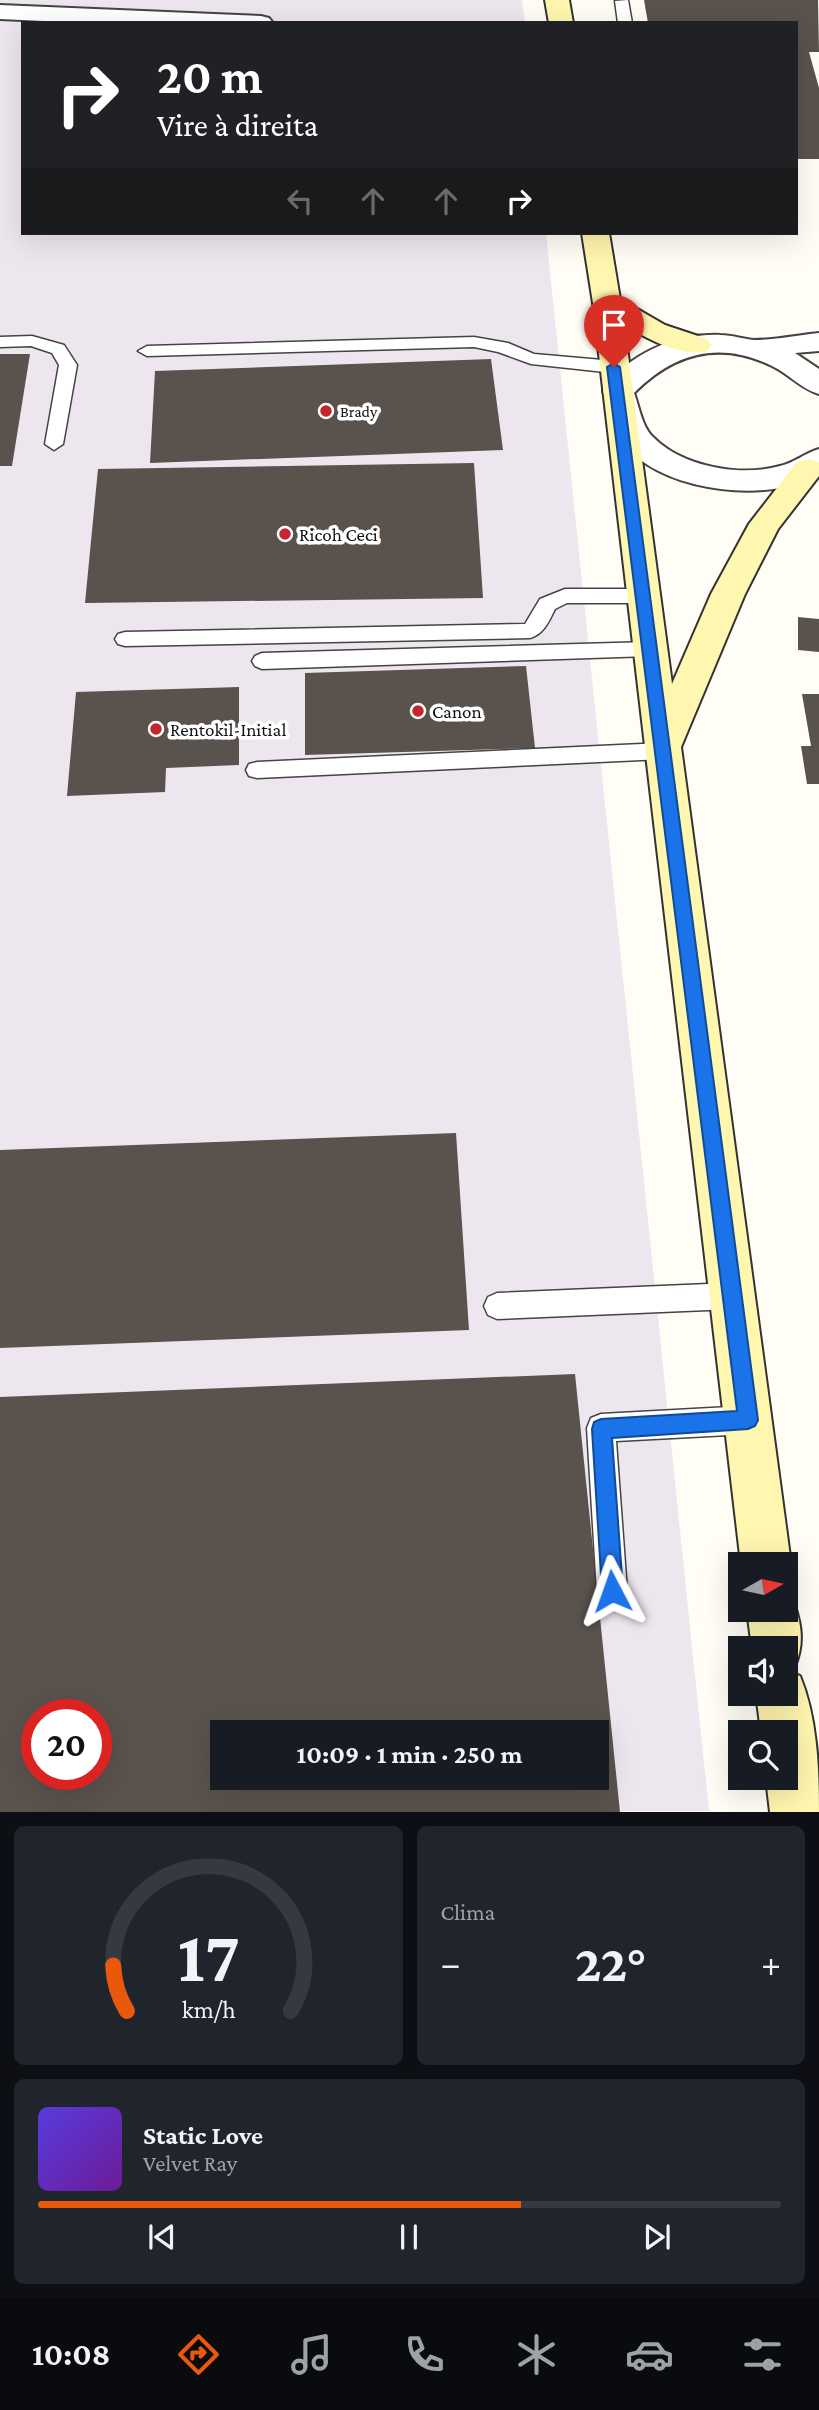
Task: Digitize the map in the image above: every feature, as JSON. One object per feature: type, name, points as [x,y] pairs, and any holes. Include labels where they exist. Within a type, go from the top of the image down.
[{"type":"main road","points":[[557,0],[561,21]]},
{"type":"main road","points":[[595,235],[607,303],[764,1552]]},
{"type":"main road","points":[[607,303],[656,331],[696,345]]},
{"type":"main road","points":[[663,749],[728,594],[765,524],[814,464]]},
{"type":"main road","points":[[784,1706],[797,1811]]},
{"type":"street","points":[[0,12],[214,21]]},
{"type":"street","points":[[752,348],[819,342]]},
{"type":"street","points":[[814,464],[788,476],[754,480],[720,479],[689,471],[640,444],[616,379],[658,358],[696,345],[724,344],[752,348],[781,357],[806,372],[819,384]]},
{"type":"lane","points":[[622,1],[625,21]]},
{"type":"lane","points":[[0,342],[32,341],[58,349],[68,365],[54,444]]},
{"type":"lane","points":[[147,351],[474,342],[502,347],[531,359],[616,379]]},
{"type":"lane","points":[[125,639],[530,631],[540,620],[547,604],[565,596],[643,596]]},
{"type":"lane","points":[[262,661],[650,649]]},
{"type":"lane","points":[[257,770],[663,749]]},
{"type":"lane","points":[[497,1306],[732,1296]]},
{"type":"lane","points":[[612,1591],[601,1429],[748,1420]]},
{"type":"shaded area","points":[[0,0],[522,0],[525,21],[21,21],[21,235],[546,235],[709,1811],[0,1812]]},
{"type":"building","points":[[644,0],[818,0],[819,52],[809,52],[819,88],[819,159],[798,159],[798,21],[648,21]]},
{"type":"building","points":[[0,354],[30,354],[12,466],[0,466]]},
{"type":"building","name":"Brady","points":[[491,359],[503,450],[150,463],[155,371]]},
{"type":"building","name":"Ricoh Ceci","points":[[474,463],[483,598],[85,603],[98,469]]},
{"type":"building","points":[[798,617],[819,619],[819,652],[798,650]]},
{"type":"building","name":"Canon","points":[[526,666],[535,748],[305,755],[305,673]]},
{"type":"building","name":"Rentokil-Initial","points":[[239,687],[239,765],[166,768],[165,792],[67,796],[76,692]]},
{"type":"building","points":[[802,694],[819,694],[819,784],[807,784],[801,746],[811,746]]},
{"type":"building","points":[[456,1133],[469,1330],[0,1348],[0,1150]]},
{"type":"building","points":[[575,1374],[620,1812],[0,1812],[0,1397]]},
{"type":"place","name":"Brady","points":[[326,411]]},
{"type":"place","name":"Ricoh Ceci","points":[[285,534]]},
{"type":"place","name":"Canon","points":[[418,711]]},
{"type":"place","name":"Rentokil-Initial","points":[[156,729]]},
{"type":"route","points":[[612,1591],[601,1429],[748,1420],[614,367]]}]
